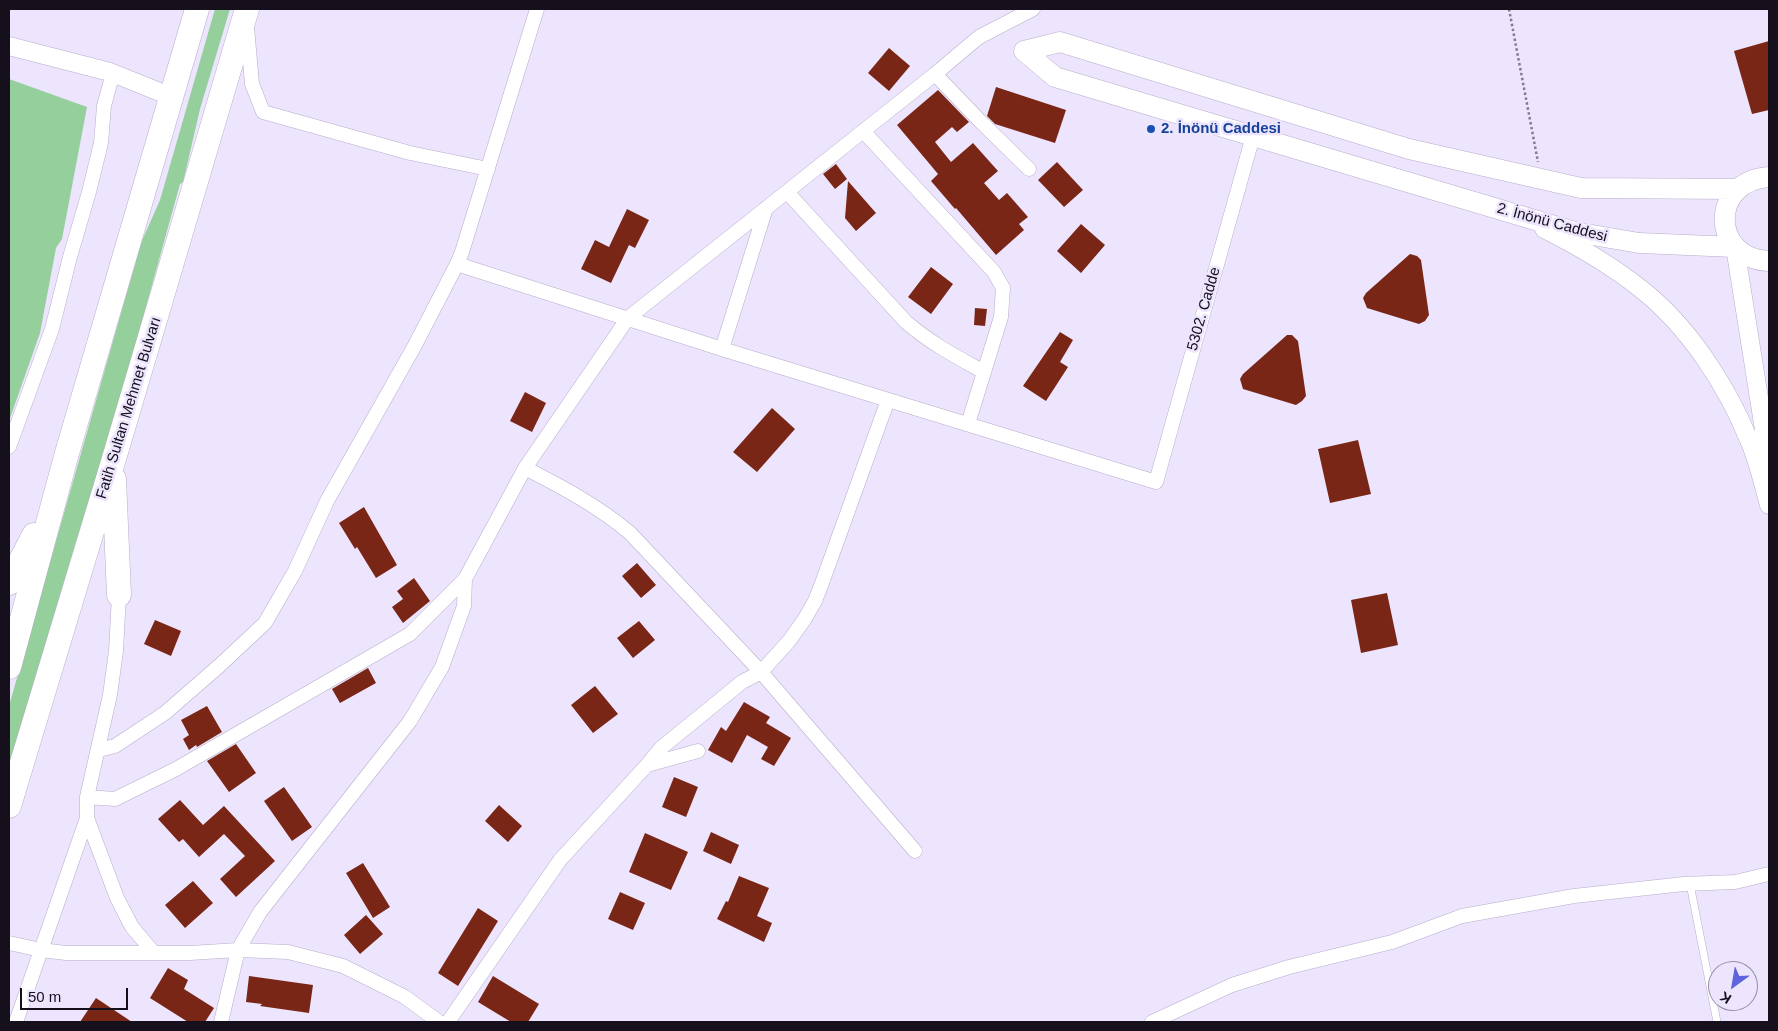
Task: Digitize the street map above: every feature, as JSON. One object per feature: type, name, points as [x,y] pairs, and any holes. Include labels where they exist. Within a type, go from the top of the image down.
[{"type":"highway","points":[[9,667],[197,9]]},
{"type":"highway","name":"Fatih Sultan Mehmet Bulvarı","points":[[9,806],[246,11]]},
{"type":"highway","points":[[113,462],[119,595]]},
{"type":"highway","points":[[9,583],[60,484]]},
{"type":"main road","name":"2. İnönü Caddesi","points":[[1735,246],[1639,243],[1575,232],[1055,77],[1024,51],[1060,42],[1409,149],[1581,188],[1738,189],[1744,183],[1769,176]]},
{"type":"main road","points":[[1253,136],[1262,104]]},
{"type":"main road","points":[[1738,189],[1727,206],[1725,220],[1728,234],[1735,246],[1746,256],[1759,261],[1769,261]]},
{"type":"street","points":[[99,750],[115,746],[165,714],[265,623],[295,571],[327,501],[414,347],[457,264],[537,9]]},
{"type":"street","points":[[87,797],[115,799],[184,764],[410,634],[465,579],[525,468],[628,318],[979,37],[1033,9]]},
{"type":"street","points":[[246,11],[252,84],[263,112],[410,153],[488,168]]},
{"type":"street","points":[[9,46],[113,74],[172,97]]},
{"type":"street","points":[[9,447],[52,329],[101,143],[104,106],[113,74]]},
{"type":"street","points":[[935,74],[1029,169]]},
{"type":"street","points":[[457,264],[722,349],[968,424],[1001,317],[1004,288],[999,280],[863,131]]},
{"type":"street","name":"5302. Cadde","points":[[968,424],[1156,482],[1253,136]]},
{"type":"street","points":[[787,192],[920,335],[984,372]]},
{"type":"street","points":[[722,349],[766,208]]},
{"type":"street","points":[[1514,214],[1586,250],[1642,289],[1682,329],[1722,382],[1750,440],[1769,505]]},
{"type":"street","points":[[1735,246],[1769,461]]},
{"type":"street","points":[[448,1022],[560,860],[661,748],[742,682],[761,672],[788,641],[815,601],[888,400]]},
{"type":"street","points":[[525,468],[572,492],[612,518],[630,533],[761,672],[915,851]]},
{"type":"street","points":[[221,1022],[238,950],[260,912],[410,721],[442,667],[464,606],[465,579]]},
{"type":"street","points":[[16,1022],[87,818],[87,797],[110,695],[116,650],[119,595]]},
{"type":"street","points":[[647,765],[698,751]]},
{"type":"street","points":[[87,818],[117,898],[132,927],[154,953]]},
{"type":"street","points":[[1152,1022],[1232,985],[1289,967],[1392,942],[1462,916],[1574,896],[1690,884],[1735,882],[1769,874]]},
{"type":"street","points":[[9,943],[66,953],[154,953],[238,950],[288,952],[343,966],[405,998],[439,1022]]},
{"type":"lane","points":[[1690,884],[1717,1022]]},
{"type":"path","points":[[1509,9],[1542,180]]},
{"type":"green space","points":[[215,9],[230,9],[200,109],[183,182],[180,184],[118,408],[9,768],[9,706],[141,243],[160,200]]},
{"type":"green space","points":[[9,79],[87,107],[62,239],[56,248],[40,333],[9,421]]},
{"type":"building","points":[[1769,41],[1769,110],[1752,114],[1734,51]]},
{"type":"building","points":[[889,48],[910,66],[889,91],[868,73]]},
{"type":"building","points":[[996,87],[1066,110],[1055,143],[995,124],[987,116]]},
{"type":"building","points":[[938,90],[969,122],[957,132],[952,127],[935,142],[951,162],[973,143],[998,171],[984,183],[999,200],[1007,193],[1028,217],[1019,224],[1024,230],[996,255],[931,181],[938,174],[897,125]]},
{"type":"building","points":[[1057,162],[1083,190],[1064,207],[1038,180]]},
{"type":"building","points":[[836,164],[847,179],[835,189],[823,174]]},
{"type":"building","points":[[848,181],[876,213],[856,231],[845,218]]},
{"type":"building","points":[[627,209],[649,220],[635,248],[629,245],[611,283],[581,269],[595,240],[609,247]]},
{"type":"building","points":[[1081,224],[1105,245],[1081,273],[1057,251]]},
{"type":"building","points":[[1410,254],[1417,256],[1421,260],[1429,315],[1425,321],[1419,324],[1367,308],[1363,298],[1366,293]]},
{"type":"building","points":[[931,267],[953,284],[931,314],[908,297]]},
{"type":"building","points":[[975,308],[987,309],[985,326],[974,325]]},
{"type":"building","points":[[1060,332],[1073,340],[1060,362],[1068,367],[1046,401],[1023,386]]},
{"type":"building","points":[[1287,335],[1292,335],[1298,341],[1306,396],[1296,405],[1243,389],[1240,379],[1243,374]]},
{"type":"building","points":[[525,392],[546,403],[532,432],[510,421]]},
{"type":"building","points":[[772,408],[795,429],[757,472],[733,452]]},
{"type":"building","points":[[1358,440],[1371,494],[1330,503],[1318,449]]},
{"type":"building","points":[[364,507],[397,565],[376,578],[357,547],[355,549],[339,523]]},
{"type":"building","points":[[637,563],[656,585],[641,598],[622,576]]},
{"type":"building","points":[[414,578],[430,601],[403,623],[392,607],[403,599],[397,591]]},
{"type":"building","points":[[1387,593],[1398,645],[1361,653],[1351,600]]},
{"type":"building","points":[[155,620],[181,631],[171,656],[144,644]]},
{"type":"building","points":[[639,621],[655,640],[633,658],[617,638]]},
{"type":"building","points":[[368,668],[376,683],[340,703],[332,689]]},
{"type":"building","points":[[595,686],[618,714],[593,733],[571,705]]},
{"type":"building","points":[[744,702],[770,717],[766,723],[791,738],[774,766],[761,759],[768,747],[747,735],[732,763],[708,750],[721,727],[726,731]]},
{"type":"building","points":[[207,706],[222,732],[189,750],[183,739],[189,735],[181,720]]},
{"type":"building","points":[[236,744],[256,773],[229,792],[207,761]]},
{"type":"building","points":[[674,777],[698,787],[686,817],[662,807]]},
{"type":"building","points":[[284,787],[312,827],[292,841],[264,801]]},
{"type":"building","points":[[180,800],[203,825],[224,806],[275,861],[236,897],[220,879],[245,856],[224,834],[199,857],[183,839],[179,842],[158,819]]},
{"type":"building","points":[[499,805],[522,826],[508,842],[485,821]]},
{"type":"building","points":[[711,832],[739,845],[731,864],[703,851]]},
{"type":"building","points":[[645,833],[688,852],[671,890],[629,872]]},
{"type":"building","points":[[363,863],[390,907],[373,918],[346,873]]},
{"type":"building","points":[[739,876],[769,888],[757,916],[772,923],[764,942],[717,919],[726,901],[728,902]]},
{"type":"building","points":[[193,881],[213,903],[185,928],[165,905]]},
{"type":"building","points":[[620,892],[645,903],[633,930],[608,919]]},
{"type":"building","points":[[478,908],[498,921],[458,986],[438,973]]},
{"type":"building","points":[[366,915],[383,934],[360,954],[344,935]]},
{"type":"building","points":[[168,968],[188,980],[184,989],[214,1008],[205,1022],[188,1022],[150,998]]},
{"type":"building","points":[[249,976],[313,985],[309,1013],[260,1006],[262,1004],[246,1002]]},
{"type":"building","points":[[493,976],[539,1004],[528,1022],[511,1022],[478,1002]]},
{"type":"building","points":[[96,998],[132,1022],[80,1022]]},
{"type":"place","name":"2. İnönü Caddesi","points":[[1151,129]]}]
